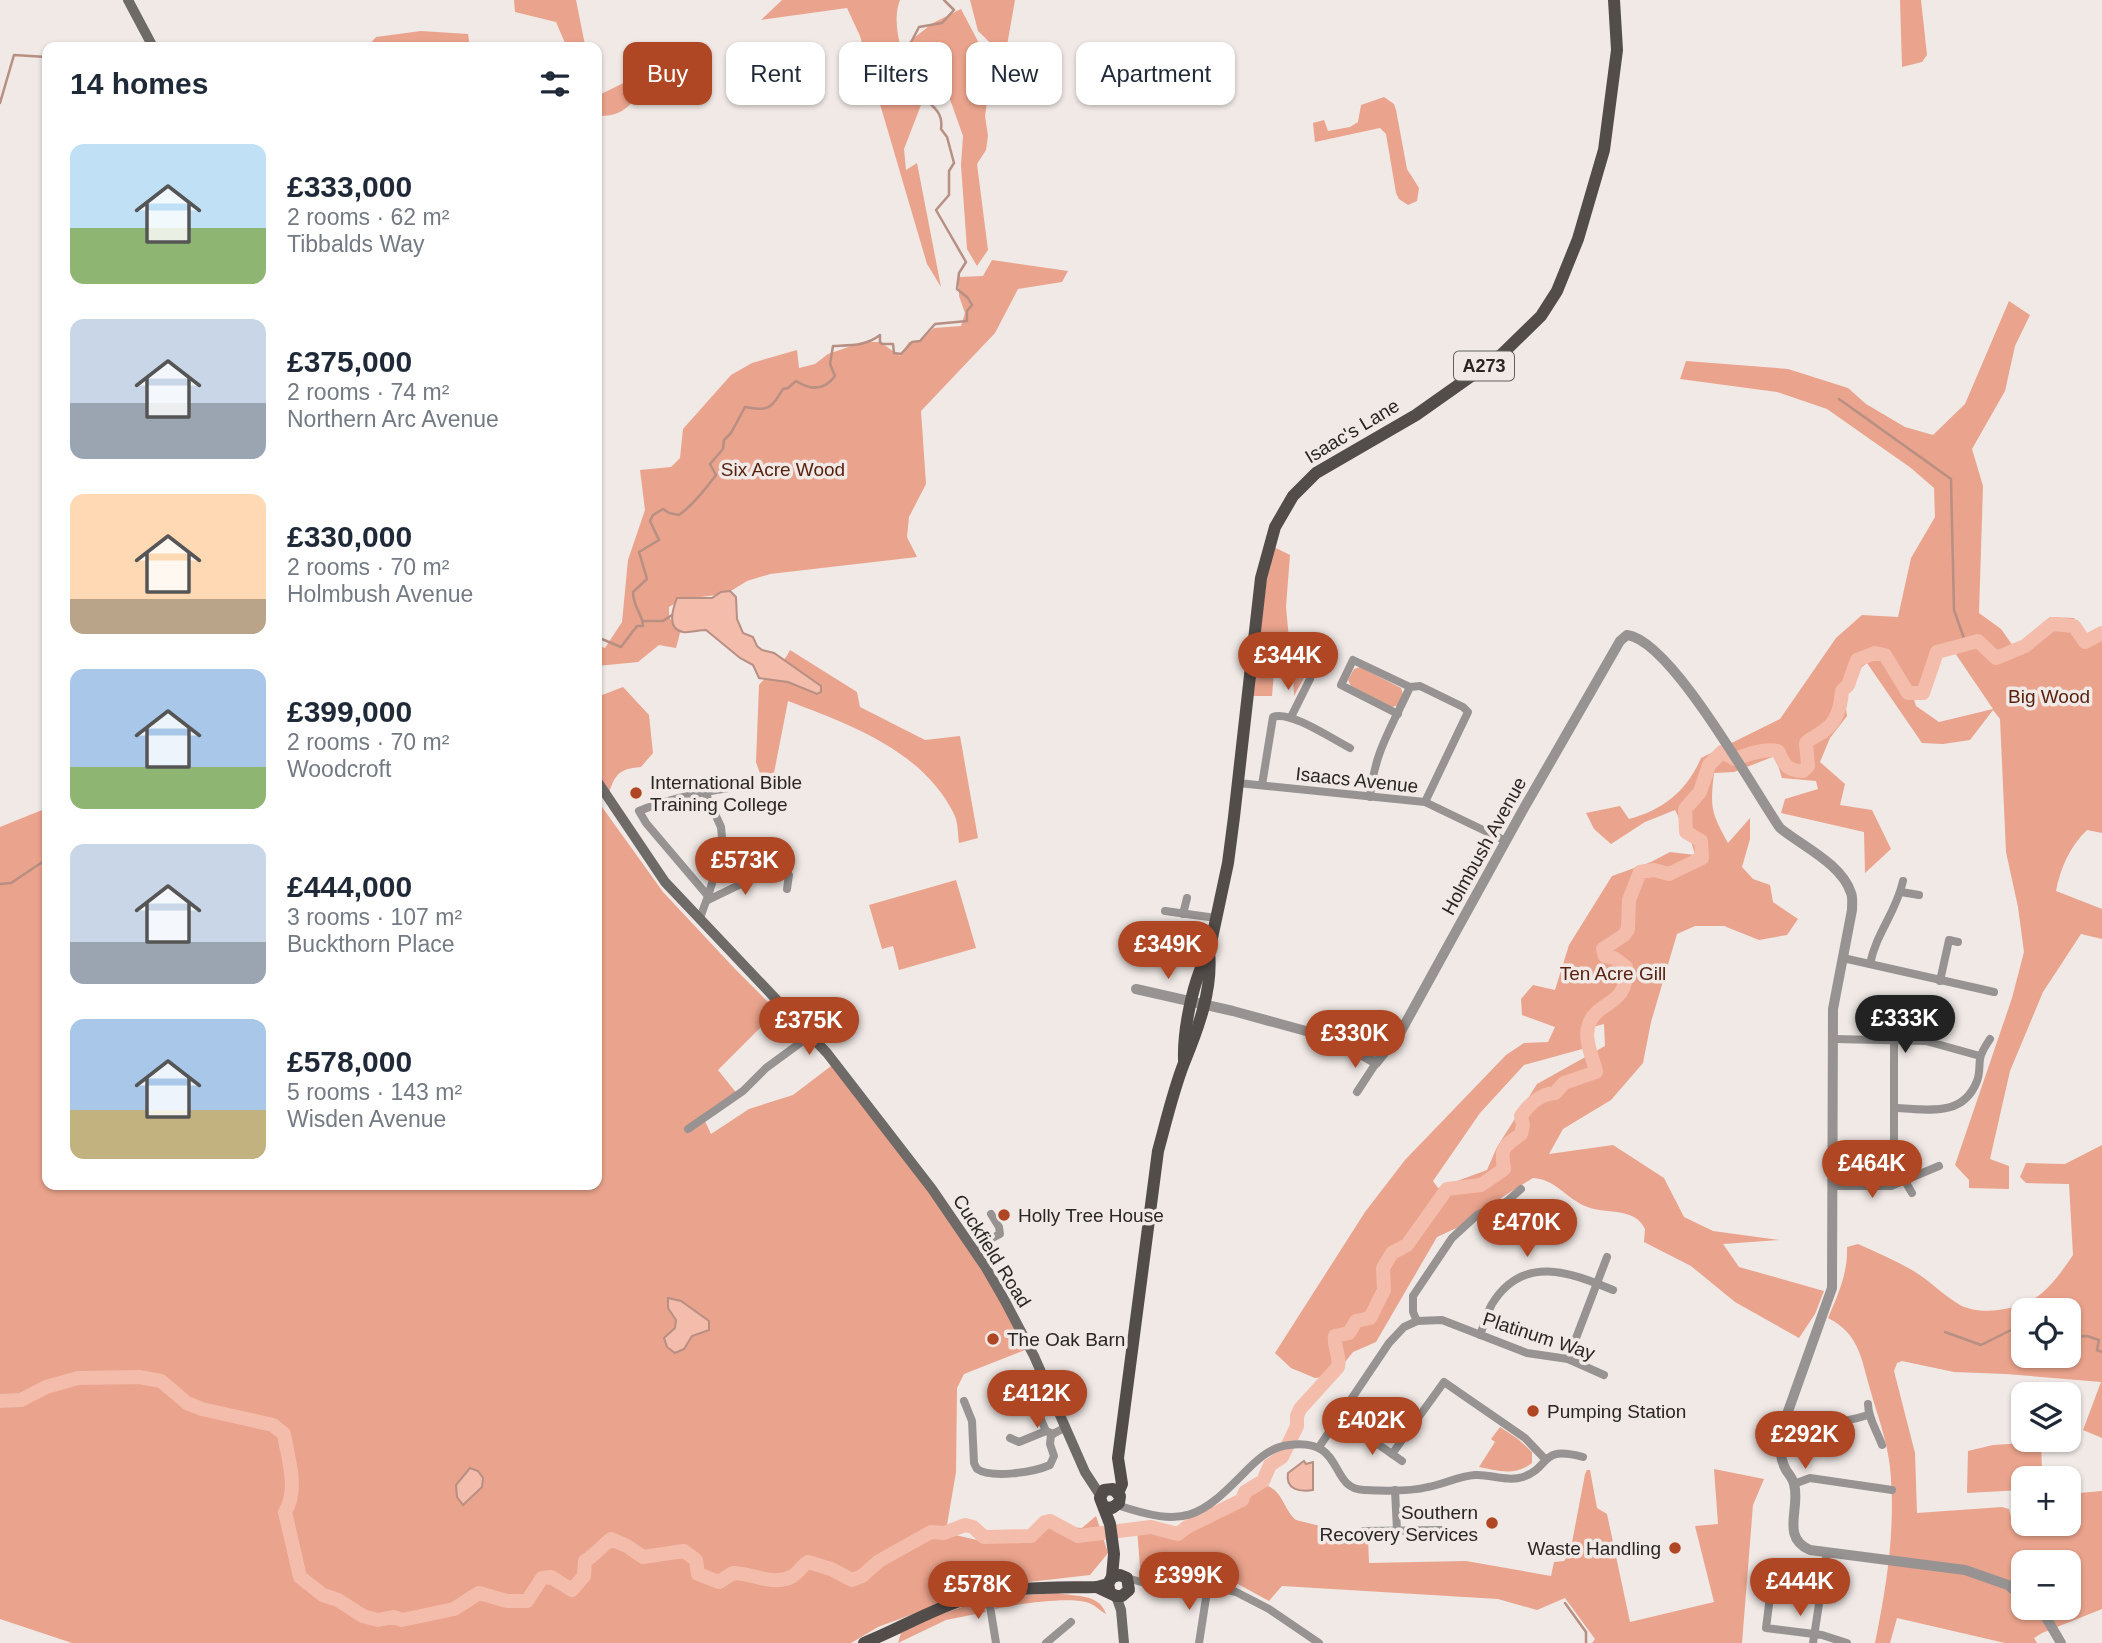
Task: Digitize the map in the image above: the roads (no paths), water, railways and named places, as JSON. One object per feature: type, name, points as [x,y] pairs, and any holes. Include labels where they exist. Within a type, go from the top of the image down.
[{"type":"main road","points":[[128,0],[150,42]]},
{"type":"main road","name":"Isaac's Lane","points":[[1111,1498],[1122,1484],[1118,1458],[1158,1152],[1184,1063],[1194,1042],[1198,1004],[1211,965],[1209,952],[1228,863],[1261,579],[1275,527],[1293,496],[1316,474],[1416,415],[1501,355],[1541,316],[1557,291],[1578,239],[1604,150],[1617,50],[1614,0]]},
{"type":"main road","points":[[602,788],[665,882],[700,918]]},
{"type":"main road","name":"Cuckfield Road","points":[[700,918],[722,945],[811,1035],[932,1189],[973,1248],[1005,1301],[1034,1356],[1085,1472],[1092,1483],[1111,1498]]},
{"type":"main road","name":"A273","points":[[1111,1498],[1110,1524],[1116,1586]]},
{"type":"main road","points":[[864,1643],[891,1638],[939,1608],[988,1594],[1024,1588],[1116,1586],[1124,1643]]},
{"type":"street","name":"Holmbush Avenue","points":[[1376,1063],[1399,1033],[1620,641],[1625,635],[1636,638],[1686,684],[1780,828],[1826,860],[1842,876],[1851,893],[1852,910],[1833,1009],[1832,1288],[1781,1431],[1780,1453],[1794,1484]]},
{"type":"street","points":[[1398,714],[1341,685],[1353,660],[1410,687],[1420,686],[1468,712],[1425,802]]},
{"type":"street","points":[[1291,717],[1310,679]]},
{"type":"street","points":[[1370,797],[1372,771],[1378,753],[1410,687]]},
{"type":"street","points":[[1262,785],[1273,717],[1291,717],[1350,748]]},
{"type":"street","name":"Isaacs Avenue","points":[[1238,783],[1425,802],[1506,841]]},
{"type":"street","points":[[708,898],[639,811],[665,800],[727,788]]},
{"type":"street","points":[[700,918],[723,848],[722,827],[705,792]]},
{"type":"street","points":[[708,898],[774,868],[783,869],[789,875],[787,889]]},
{"type":"street","points":[[1870,964],[1873,947],[1889,922],[1903,881]]},
{"type":"street","points":[[1901,891],[1919,895]]},
{"type":"street","points":[[1183,914],[1187,898]]},
{"type":"street","points":[[1165,911],[1216,918]]},
{"type":"street","points":[[1940,981],[1950,940],[1958,942]]},
{"type":"street","points":[[1843,958],[1994,992]]},
{"type":"street","points":[[1136,989],[1233,1011],[1335,1039],[1376,1063],[1357,1092]]},
{"type":"street","points":[[688,1129],[743,1091],[766,1068],[811,1035]]},
{"type":"street","points":[[1833,1039],[1926,1041],[1980,1056]]},
{"type":"street","points":[[1895,1108],[1931,1109],[1960,1105],[1970,1095],[1978,1079],[1980,1056],[1990,1039]]},
{"type":"street","points":[[1894,1040],[1894,1150],[1905,1181],[1912,1192]]},
{"type":"street","points":[[1833,1186],[1891,1186],[1939,1166]]},
{"type":"street","points":[[1319,1447],[1389,1343],[1404,1327],[1417,1321],[1413,1311],[1413,1296],[1451,1238],[1477,1215],[1506,1202],[1521,1189]]},
{"type":"street","points":[[973,1248],[1000,1234],[991,1214]]},
{"type":"street","points":[[1568,1359],[1607,1257]]},
{"type":"street","points":[[1480,1335],[1492,1304],[1515,1281],[1530,1274],[1547,1270],[1561,1271],[1613,1290]]},
{"type":"street","name":"Platinum Way","points":[[1417,1321],[1442,1320],[1527,1353],[1568,1359],[1604,1375]]},
{"type":"street","points":[[1392,1454],[1444,1382],[1525,1438],[1545,1459]]},
{"type":"street","points":[[964,1401],[972,1421],[974,1463],[977,1469],[983,1473],[1032,1471],[1050,1465],[1054,1456],[1049,1432],[1026,1385]]},
{"type":"street","points":[[1868,1404],[1868,1415],[1882,1445]]},
{"type":"street","points":[[1787,1415],[1817,1423],[1849,1421],[1868,1415]]},
{"type":"street","points":[[1010,1438],[1019,1442],[1066,1427]]},
{"type":"street","points":[[1359,1431],[1402,1461]]},
{"type":"street","points":[[1111,1498],[1132,1510],[1164,1518],[1184,1516],[1213,1503],[1262,1455],[1280,1447],[1296,1445],[1319,1447],[1330,1454],[1345,1482],[1360,1490],[1426,1488],[1476,1475],[1512,1479],[1524,1477],[1545,1459],[1564,1452],[1583,1457]]},
{"type":"street","points":[[1892,1490],[1810,1478],[1794,1484],[1793,1530],[1797,1541],[1810,1550],[1965,1570],[2011,1588]]},
{"type":"street","points":[[1395,1490],[1397,1530]]},
{"type":"street","points":[[1364,1531],[1441,1530]]},
{"type":"street","points":[[1814,1639],[1827,1552]]},
{"type":"street","points":[[1772,1581],[1766,1628],[1847,1643]]},
{"type":"street","points":[[1116,1586],[1196,1583],[1249,1597],[1319,1643]]},
{"type":"street","points":[[1199,1643],[1208,1586]]},
{"type":"street","points":[[988,1594],[996,1643]]},
{"type":"street","points":[[2048,1620],[2061,1643]]},
{"type":"street","points":[[1046,1643],[1071,1622]]},
{"type":"waterway","points":[[602,639],[621,647],[637,626],[643,626],[633,592],[647,579],[639,552],[659,540],[650,521],[653,515],[663,509],[679,515],[703,491],[716,475],[710,464],[723,449],[724,440],[731,433],[745,407],[768,407],[783,389],[796,381],[817,388],[831,381],[835,376],[830,364],[833,346],[864,343],[880,335],[882,344],[893,344],[894,353],[901,354],[912,342],[920,341],[935,324],[967,321],[967,311],[972,305],[957,289],[959,273],[966,262],[936,210],[949,195],[949,171],[954,163],[938,113],[907,70],[906,52],[919,27],[942,23],[954,10],[944,0]]},
{"type":"waterway","points":[[0,103],[14,55],[42,57]]},
{"type":"waterway","points":[[1839,399],[1951,479],[1954,610],[1966,644]]},
{"type":"waterway","points":[[643,621],[663,621],[672,615]]},
{"type":"waterway","points":[[0,1401],[21,1400],[46,1387],[78,1378],[139,1377],[161,1381],[187,1403],[202,1409],[273,1425],[284,1434],[290,1463],[291,1494],[285,1512],[300,1577],[323,1595],[338,1600],[363,1616],[378,1620],[393,1617],[402,1620],[454,1609],[479,1593],[507,1601],[527,1601],[542,1578],[551,1577],[572,1590],[584,1576],[585,1561],[611,1539],[643,1557],[684,1551],[696,1560],[698,1574],[719,1582],[733,1573],[769,1580],[784,1579],[794,1575],[808,1562],[831,1569],[852,1580],[862,1576],[879,1561],[931,1532],[944,1533],[965,1525],[973,1527],[984,1537],[1031,1536],[1045,1522],[1050,1521],[1078,1536],[1151,1527],[1178,1534],[1242,1500],[1245,1492],[1263,1481],[1270,1465],[1282,1457],[1297,1426],[1300,1409],[1338,1367],[1335,1336],[1349,1333],[1356,1321],[1370,1318],[1384,1290],[1383,1268],[1392,1253],[1407,1245],[1447,1189],[1481,1185],[1504,1169],[1503,1151],[1521,1134],[1521,1116],[1528,1107],[1536,1100],[1555,1093],[1564,1083],[1596,1072],[1587,1030],[1593,1016],[1618,996],[1626,980],[1626,967],[1614,958],[1605,956],[1603,949],[1624,935],[1628,929],[1629,900],[1640,872],[1654,870],[1669,874],[1702,858],[1701,841],[1686,832],[1685,809],[1700,792],[1709,765],[1722,752],[1735,759],[1751,753],[1778,751],[1787,766],[1803,771],[1808,766],[1806,743],[1833,722],[1842,691],[1848,685],[1857,660],[1875,653],[1885,655],[1908,693],[1923,693],[1937,652],[1978,641],[1996,658],[2025,646],[2052,624],[2074,626],[2085,642],[2102,633]]},
{"type":"waterway","points":[[0,884],[11,883],[42,862]]},
{"type":"waterway","points":[[1945,1332],[1981,1345],[2011,1330]]},
{"type":"waterway","points":[[2081,1336],[2099,1340],[2097,1350],[2102,1352]]},
{"type":"waterway","points":[[1565,1603],[1586,1632],[1586,1643]]},
{"type":"place","name":"International Bible Training College","points":[[636,793]]},
{"type":"place","name":"Holly Tree House","points":[[1004,1215]]},
{"type":"place","name":"The Oak Barn","points":[[993,1339]]},
{"type":"place","name":"Pumping Station","points":[[1533,1411]]},
{"type":"place","name":"Southern Recovery Services","points":[[1492,1523]]},
{"type":"place","name":"Waste Handling","points":[[1675,1548]]},
{"type":"park label","name":"Six Acre Wood","points":[[783,469]]},
{"type":"park label","name":"Big Wood","points":[[2049,696]]},
{"type":"park label","name":"Ten Acre Gill","points":[[1613,973]]}]
